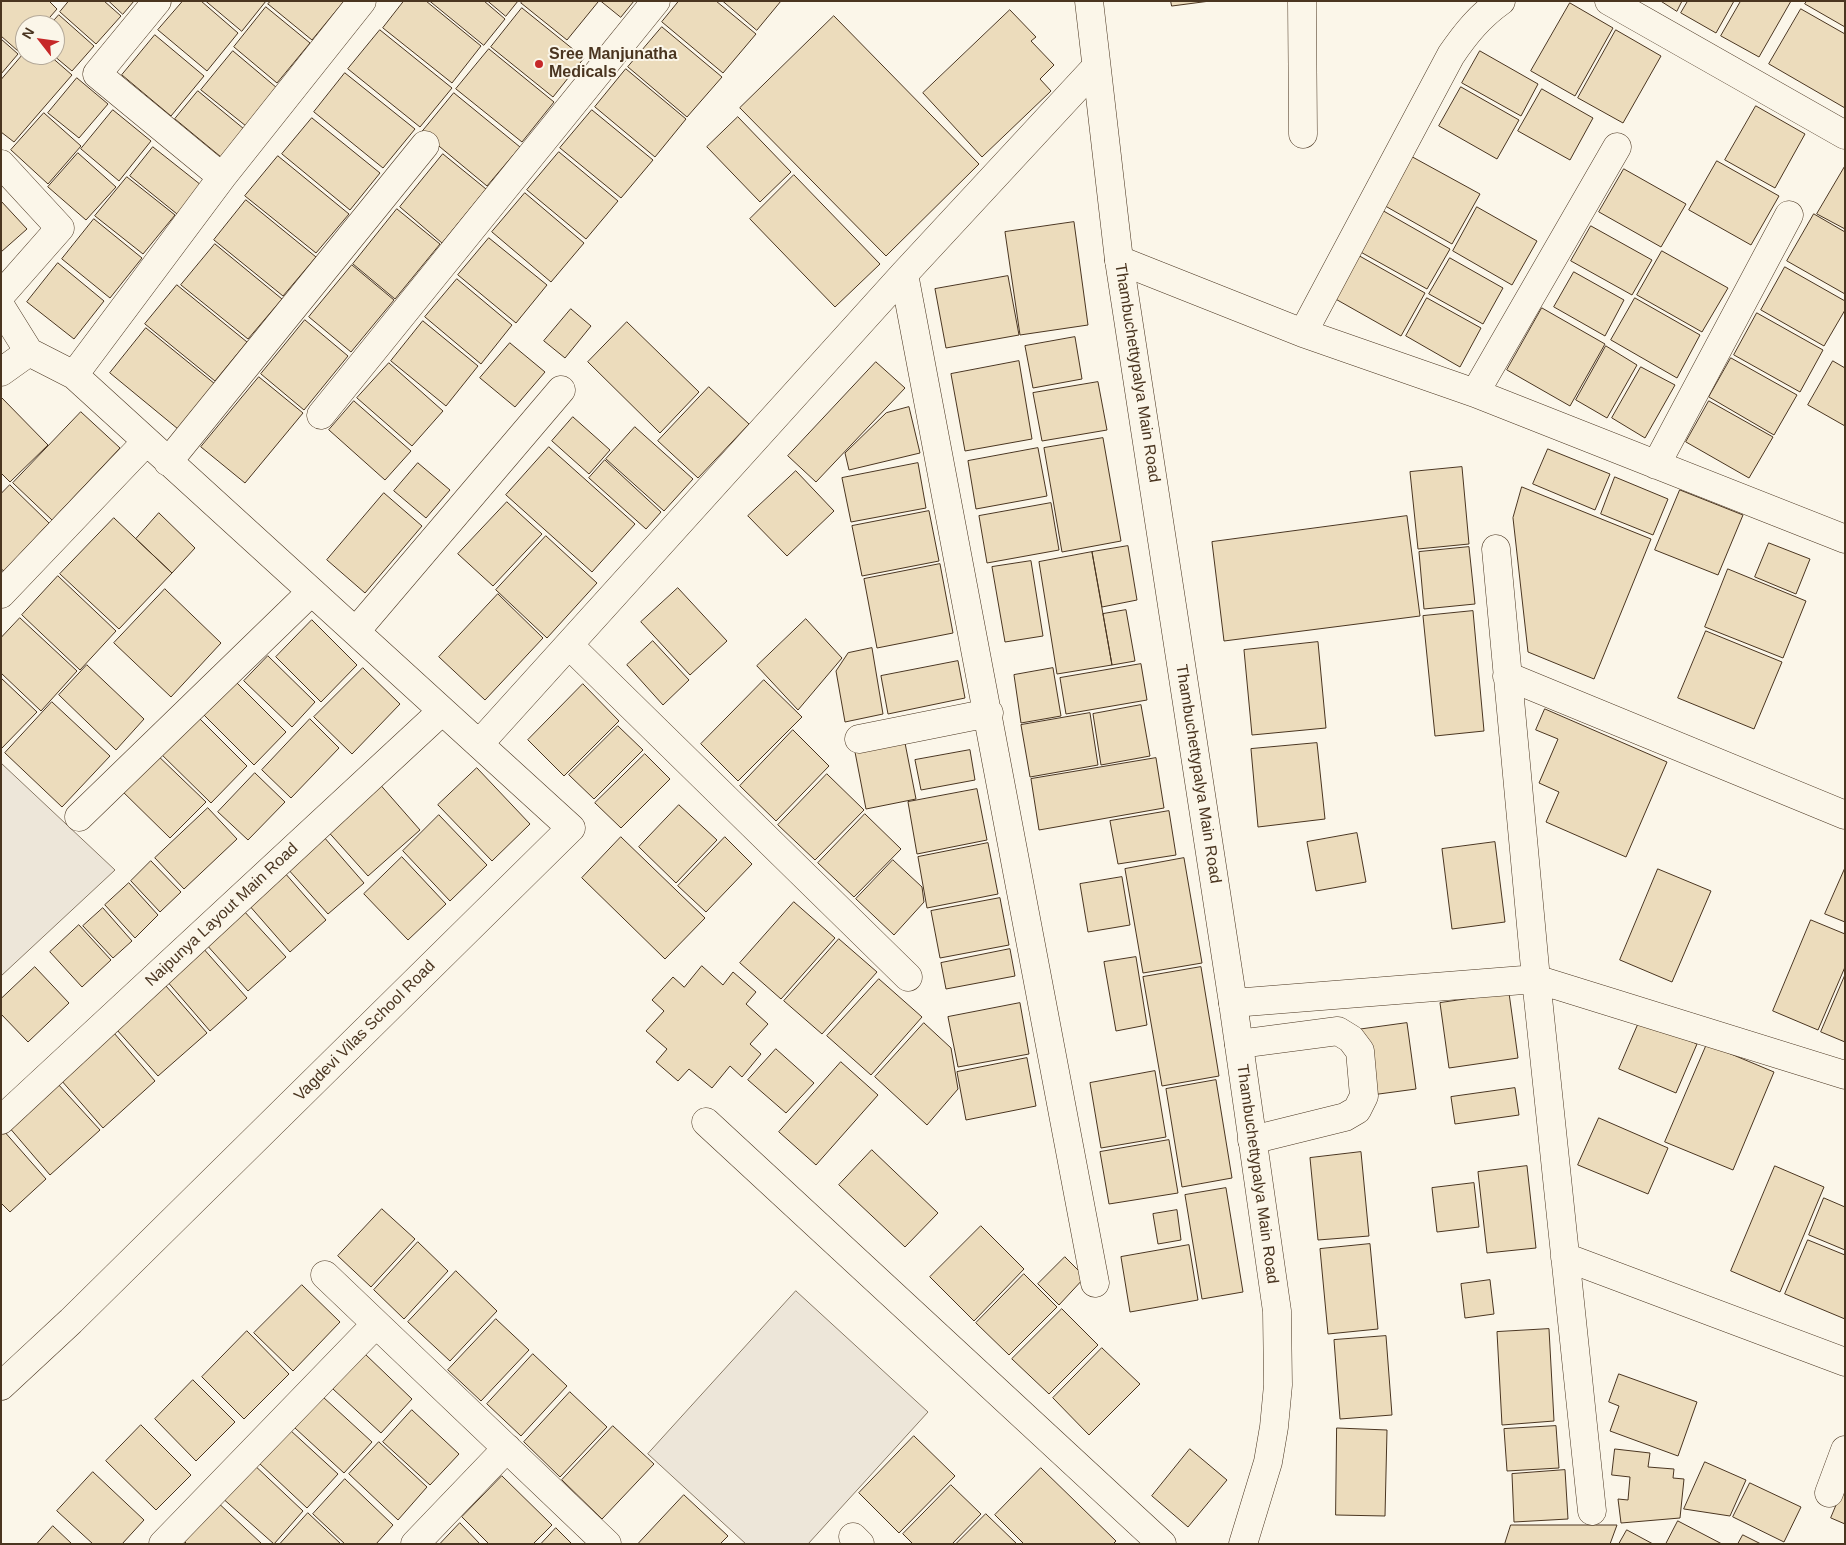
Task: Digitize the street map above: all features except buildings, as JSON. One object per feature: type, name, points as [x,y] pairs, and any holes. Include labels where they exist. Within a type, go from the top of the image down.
[{"type":"street","points":[[157,1],[97,74],[222,177]]},
{"type":"street","points":[[74,375],[222,177],[362,1]]},
{"type":"street","points":[[321,415],[656,1]]},
{"type":"street","name":"Thambuchettypalya Main Road","points":[[1089,1],[1095,68],[1119,260],[1233,1003],[1277,1311],[1278,1385],[1274,1427],[1268,1462],[1243,1544]]},
{"type":"street","points":[[1302,1],[1303,134]]},
{"type":"street","points":[[1302,332],[1451,55],[1469,29],[1488,10],[1501,1]]},
{"type":"street","points":[[1609,1],[1845,134]]},
{"type":"street","points":[[1,307],[29,352],[74,375],[479,744],[904,274],[1095,68]]},
{"type":"street","points":[[168,462],[425,146]]},
{"type":"street","points":[[1475,393],[1616,147]]},
{"type":"street","points":[[1,164],[60,228],[1,295]]},
{"type":"street","points":[[1656,465],[1789,215]]},
{"type":"street","points":[[1119,260],[1302,332],[1475,393],[1656,465],[1842,531]]},
{"type":"street","points":[[904,274],[989,713],[1095,1283]]},
{"type":"street","points":[[1,372],[29,352]]},
{"type":"street","points":[[356,631],[561,390]]},
{"type":"street","points":[[1,594],[146,442]]},
{"type":"street","points":[[1496,549],[1536,980],[1592,1512]]},
{"type":"street","points":[[79,817],[311,592]]},
{"type":"street","points":[[570,645],[908,977]]},
{"type":"street","points":[[1507,676],[1845,815]]},
{"type":"street","name":"Naipunya Layout Main Road","points":[[1,1120],[442,711]]},
{"type":"street","points":[[859,739],[989,713]]},
{"type":"street","name":"Vagdevi Vilas School Road","points":[[1,1386],[72,1321],[571,828],[479,744]]},
{"type":"street","points":[[1233,1003],[1536,980],[1845,1075]]},
{"type":"street","points":[[1238,1044],[1338,1031],[1351,1039],[1360,1051],[1364,1096],[1357,1110],[1344,1118],[1252,1140]]},
{"type":"street","points":[[706,1122],[1162,1544]]},
{"type":"street","points":[[1565,1257],[1845,1362]]},
{"type":"street","points":[[325,1275],[608,1544]]},
{"type":"street","points":[[163,1544],[376,1324]]},
{"type":"street","points":[[415,1544],[507,1448]]},
{"type":"street","points":[[1828,1493],[1845,1450]]},
{"type":"shaded area","points":[[1,763],[115,870],[1,976]]},
{"type":"shaded area","points":[[796,1291],[928,1412],[808,1544],[746,1544],[648,1454]]},
{"type":"place","name":"Sree Manjunatha Medicals","points":[[539,64]]}]
